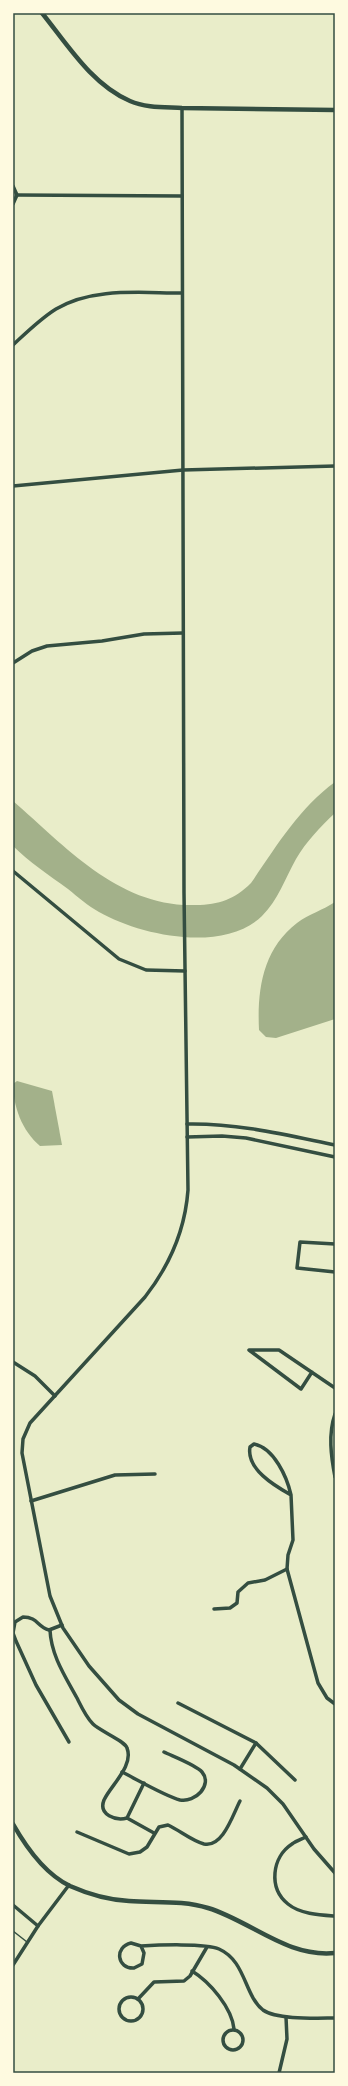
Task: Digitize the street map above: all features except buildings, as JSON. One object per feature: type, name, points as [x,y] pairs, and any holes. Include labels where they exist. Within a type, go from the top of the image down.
[{"type":"street","points":[[42,13],[98,80],[118,95],[138,103],[158,107],[182,108],[335,110]]},
{"type":"street","points":[[182,108],[184,940],[188,1137],[188,1190],[186,1211],[180,1236],[167,1264],[145,1297],[30,1423],[23,1439],[22,1453],[46,1580],[55,1610],[62,1625],[89,1666],[119,1700],[138,1714],[240,1768],[276,1796],[335,1873]]},
{"type":"street","points":[[13,186],[18,195]]},
{"type":"street","points":[[18,195],[182,196]]},
{"type":"street","points":[[13,204],[18,195]]},
{"type":"street","points":[[13,345],[45,316],[78,299],[113,293],[182,293]]},
{"type":"street","points":[[13,486],[183,470],[335,466]]},
{"type":"street","points":[[13,663],[32,651],[47,646],[102,641],[144,634],[183,633]]},
{"type":"street","points":[[13,871],[119,959],[146,970],[185,971]]},
{"type":"street","points":[[187,1124],[217,1124],[252,1128],[335,1145]]},
{"type":"street","points":[[188,1137],[222,1136],[246,1138],[335,1158]]},
{"type":"street","points":[[335,1244],[300,1242],[297,1268],[335,1272]]},
{"type":"street","points":[[312,1372],[301,1389],[249,1350],[280,1350],[312,1372],[335,1388]]},
{"type":"street","points":[[13,1362],[35,1376],[55,1396]]},
{"type":"street","points":[[335,1414],[331,1430],[332,1458],[335,1477]]},
{"type":"street","points":[[291,1495],[263,1476],[253,1462],[249,1452],[250,1447],[254,1444],[260,1445],[269,1453],[285,1477],[291,1495],[293,1540],[288,1555],[287,1569],[318,1683],[327,1698],[335,1704]]},
{"type":"street","points":[[31,1501],[115,1475],[155,1474]]},
{"type":"street","points":[[214,1609],[230,1608],[237,1603],[238,1592],[248,1583],[264,1580],[287,1569]]},
{"type":"street","points":[[62,1625],[50,1630],[43,1628],[36,1619],[28,1617],[18,1619],[13,1628],[16,1641],[36,1685],[69,1742]]},
{"type":"street","points":[[50,1630],[52,1646],[59,1664],[85,1712],[93,1724],[111,1737],[125,1744],[128,1749],[128,1755],[122,1772],[104,1800],[103,1806],[111,1817],[120,1820],[127,1818],[154,1833]]},
{"type":"street","points":[[178,1703],[256,1743],[295,1780]]},
{"type":"street","points":[[240,1768],[256,1743]]},
{"type":"street","points":[[122,1772],[180,1800],[195,1798],[202,1792],[205,1777],[201,1770],[164,1752]]},
{"type":"street","points":[[127,1818],[144,1783]]},
{"type":"street","points":[[77,1832],[129,1854],[140,1852],[147,1847],[154,1833],[159,1827],[168,1825],[204,1844],[211,1844],[221,1838],[240,1800]]},
{"type":"street","points":[[13,1824],[23,1841],[36,1858],[69,1885],[113,1900],[184,1903],[207,1908],[227,1915],[292,1948],[318,1953],[335,1953]]},
{"type":"street","points":[[306,1837],[291,1844],[280,1857],[275,1869],[274,1880],[277,1889],[288,1904],[297,1909],[335,1916]]},
{"type":"street","points":[[13,1965],[38,1926],[69,1885]]},
{"type":"street","points":[[13,1905],[38,1926]]},
{"type":"street","points":[[140,1946],[144,1953],[142,1964],[134,1968],[125,1966],[119,1957],[122,1947],[131,1943],[140,1946],[207,1947],[219,1949],[235,1960],[253,1995],[263,2010],[286,2017],[335,2018]]},
{"type":"street","points":[[138,1999],[154,1982],[184,1981],[207,1947]]},
{"type":"street","points":[[192,1971],[205,1978],[213,1986],[233,2022],[234,2029],[241,2034],[244,2040],[241,2047],[233,2050],[226,2046],[223,2039],[227,2031],[234,2029]]},
{"type":"street","points":[[133,1997],[138,1999],[143,2010],[140,2018],[133,2022],[124,2020],[119,2014],[120,2004],[124,1999],[133,1997]]},
{"type":"street","points":[[279,2073],[287,2040],[286,2017]]},
{"type":"lane","points":[[13,1931],[27,1942]]},
{"type":"shaded area","points":[[335,782],[335,813],[304,847],[268,910],[246,927],[226,934],[205,937],[182,937],[159,934],[117,921],[87,904],[32,863],[13,846],[13,801],[74,855],[119,886],[143,896],[168,903],[196,905],[212,904],[233,897],[245,889],[251,883],[299,816],[322,792]]},
{"type":"shaded area","points":[[335,902],[335,1019],[276,1038],[266,1037],[259,1030],[259,1000],[264,971],[276,945],[297,923]]},
{"type":"shaded area","points":[[17,1081],[52,1091],[62,1145],[40,1146],[28,1133],[20,1118],[13,1092],[13,1084]]}]
